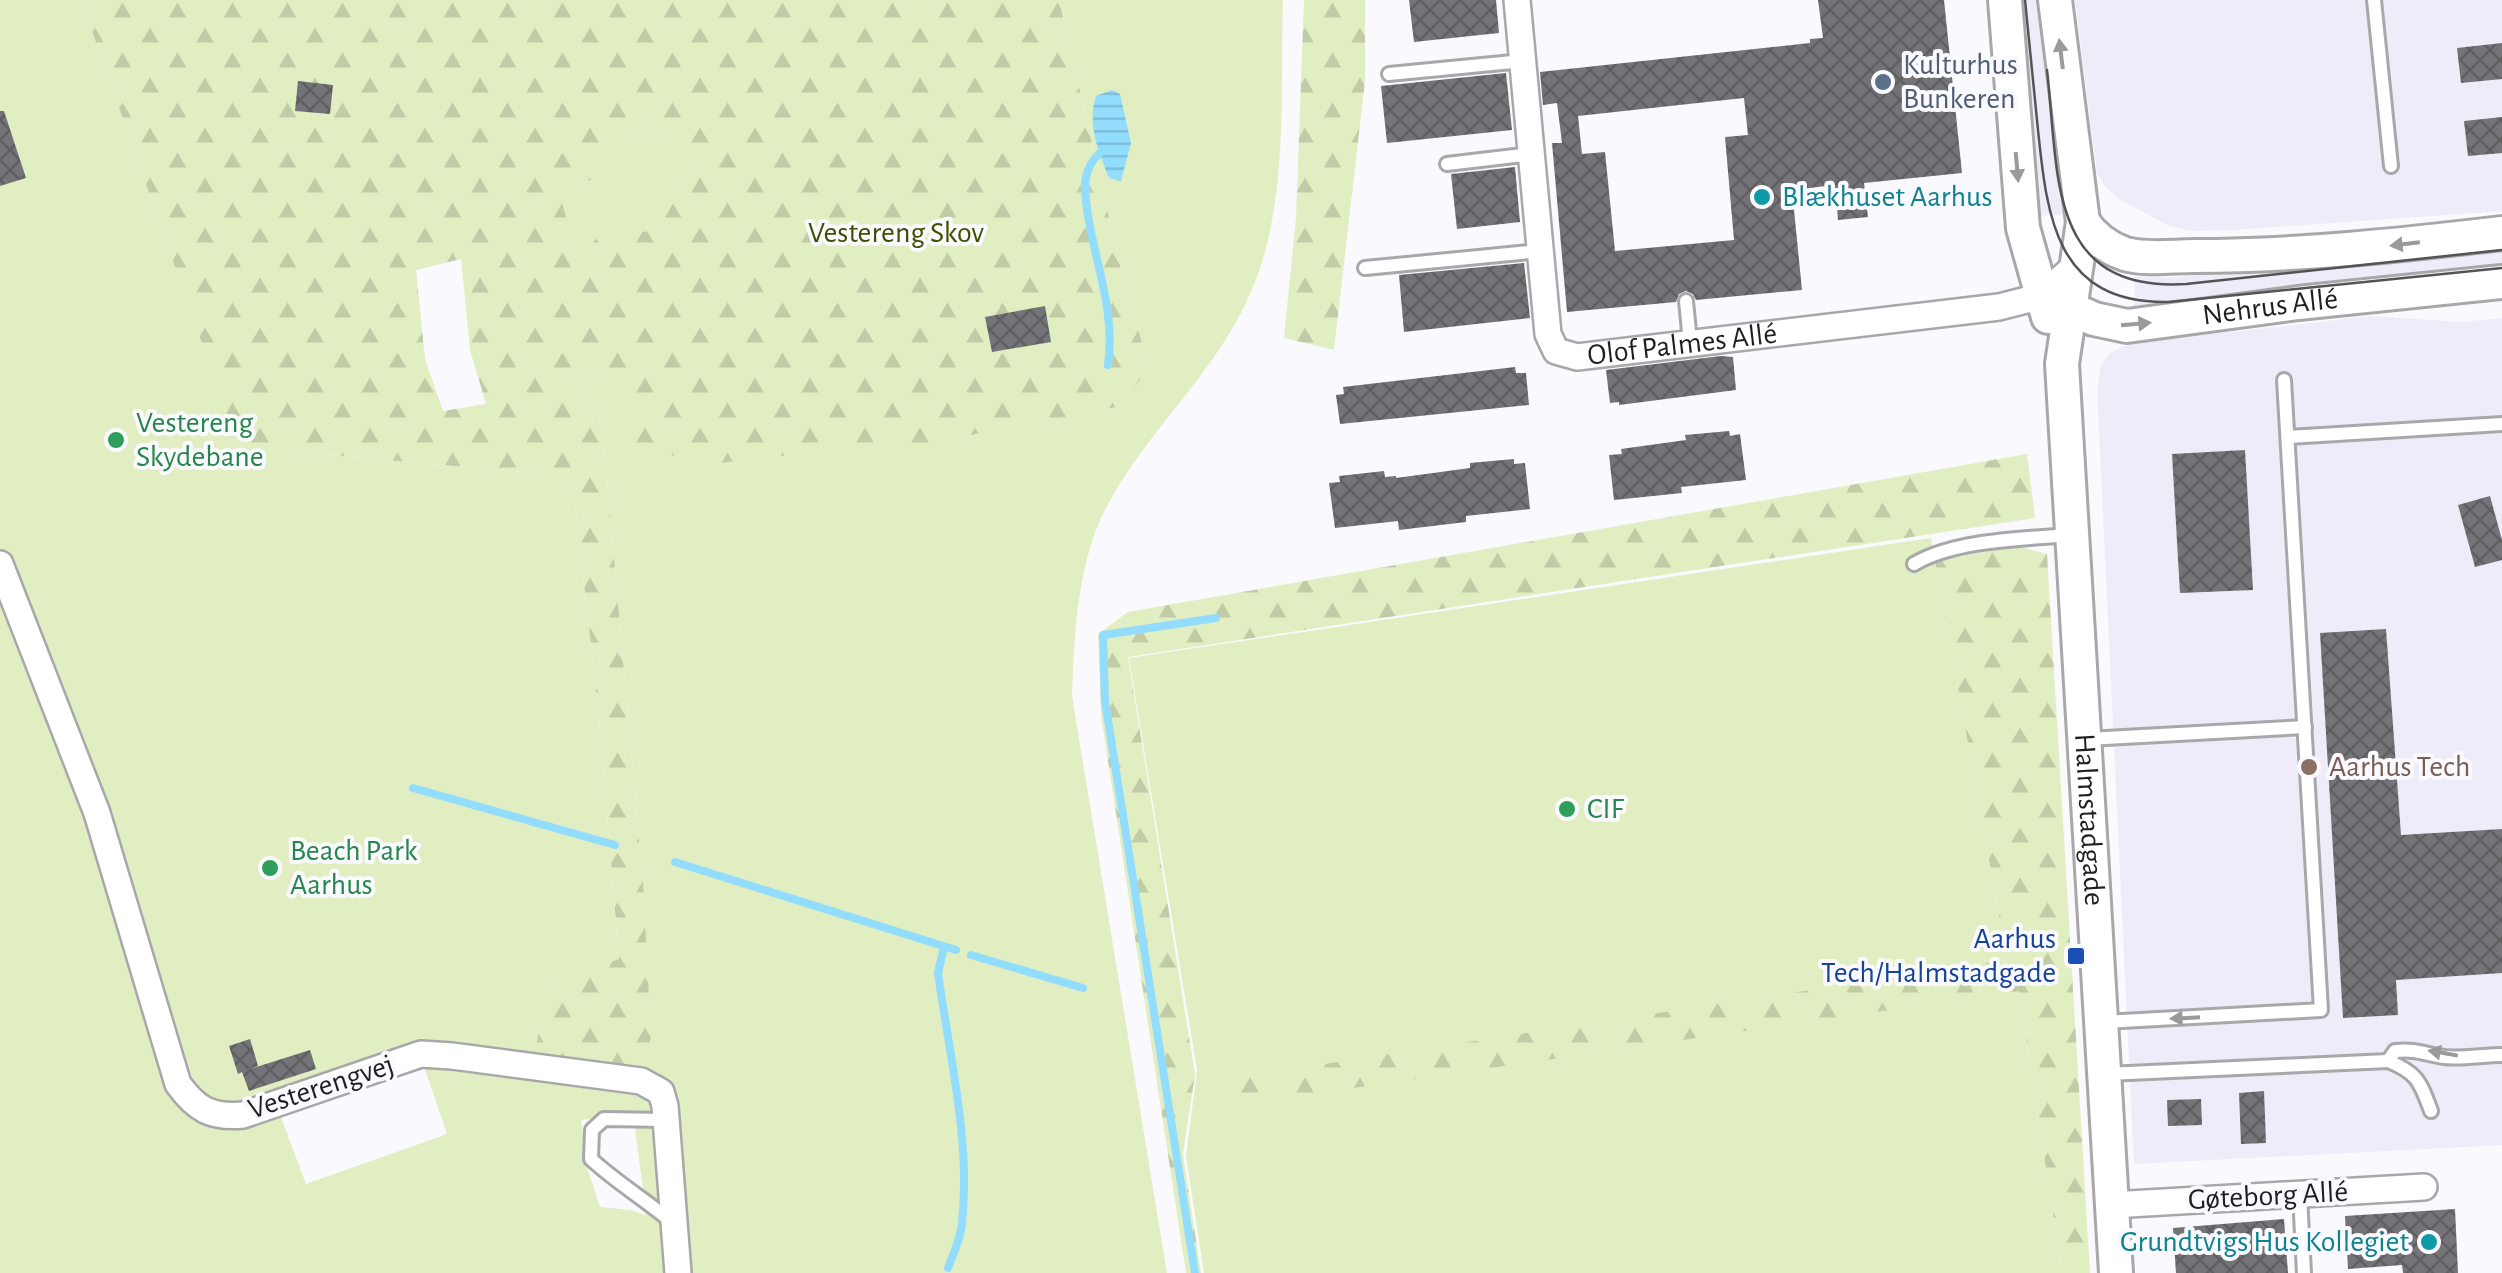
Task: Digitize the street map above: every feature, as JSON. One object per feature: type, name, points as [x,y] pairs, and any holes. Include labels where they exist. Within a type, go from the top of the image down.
[{"type":"street","name":"Olof Palmes Allé","points":[[1517,0],[1548,334],[1556,351],[1577,356],[2057,301]]},
{"type":"street","points":[[2005,0],[2023,228],[2057,301]]},
{"type":"street","points":[[2055,0],[2083,222],[2104,244],[2130,255]]},
{"type":"street","name":"Halmstadgade","points":[[2083,222],[2078,263],[2057,301],[2116,1273]]},
{"type":"street","name":"Nehrus Allé","points":[[2130,255],[2361,250],[2502,233]]},
{"type":"street","name":"Nehrus Allé","points":[[2057,301],[2104,322],[2128,326],[2502,282]]},
{"type":"street","name":"Vesterengvej","points":[[0,564],[97,813],[178,1084],[202,1112],[223,1117],[243,1114],[421,1054],[641,1081],[661,1092],[678,1273]]},
{"type":"street","name":"Gøteborg Allé","points":[[2112,1206],[2424,1187]]},
{"type":"lane","points":[[2374,0],[2391,166]]},
{"type":"lane","points":[[1389,74],[1523,61]]},
{"type":"lane","points":[[1447,164],[1532,154]]},
{"type":"lane","points":[[1365,268],[1540,251]]},
{"type":"lane","points":[[2078,263],[2130,255]]},
{"type":"lane","points":[[1686,301],[1690,342]]},
{"type":"lane","points":[[2101,1022],[2321,1010],[2284,380]]},
{"type":"lane","points":[[2288,437],[2502,424]]},
{"type":"lane","points":[[1914,564],[1933,552],[2071,535]]},
{"type":"lane","points":[[2083,740],[2304,727]]},
{"type":"lane","points":[[2388,1061],[2395,1052],[2423,1050],[2443,1057],[2502,1055]]},
{"type":"lane","points":[[2104,1074],[2388,1061],[2409,1070],[2420,1081],[2431,1111]]},
{"type":"lane","points":[[666,1120],[604,1119],[592,1130],[591,1159],[614,1181],[647,1200],[674,1224]]},
{"type":"lane","points":[[2300,1195],[2304,1273]]},
{"type":"shaded area","points":[[2016,0],[2050,0],[2074,214],[2034,216]]},
{"type":"shaded area","points":[[2075,0],[2502,0],[2502,211],[2233,230],[2193,231],[2169,226],[2119,199],[2097,173]]},
{"type":"shaded area","points":[[2502,240],[2502,276],[2149,310],[2134,308],[2135,276],[2169,278]]},
{"type":"shaded area","name":"Aarhus Tech","points":[[2370,316],[2461,322],[2502,318],[2502,1145],[2134,1164],[2097,389],[2101,366],[2109,354],[2121,347],[2144,342]]},
{"type":"green space","points":[[0,0],[81,0],[242,456],[280,451],[572,476],[599,717],[619,960],[545,985],[640,1069],[643,883],[606,467],[599,418],[572,381],[587,368],[622,386],[801,454],[877,453],[1149,367],[1122,274],[1059,0],[1283,0],[1278,182],[1265,253],[1253,287],[1220,348],[1138,457],[1102,516],[1087,559],[1076,628],[1072,696],[1167,1273],[0,1273]],"holes":[[[422,1061],[447,1134],[306,1184],[279,1112]],[[633,1112],[646,1214],[645,1215],[600,1207],[587,1167],[581,1120]]]},
{"type":"green space","name":"Vestereng Skov","points":[[81,0],[1059,0],[1122,274],[1149,367],[1121,406],[877,453],[801,454],[710,464],[637,447],[622,386],[587,368],[572,381],[599,418],[606,467],[643,883],[651,1038],[640,1069],[535,1057],[545,985],[619,959],[599,717],[572,476],[281,451],[242,457]],"holes":[[[656,126],[696,164],[657,231],[602,233],[577,259],[559,191],[594,179],[612,135]],[[461,259],[470,350],[486,404],[443,411],[425,359],[416,270]]]},
{"type":"green space","points":[[1304,0],[1365,0],[1365,81],[1334,350],[1284,338],[1296,218]]},
{"type":"green space","points":[[656,126],[696,164],[657,231],[603,233],[577,260],[558,191],[594,179],[611,135]]},
{"type":"green space","points":[[2027,454],[2035,518],[1128,657],[1195,1074],[1183,1154],[1201,1273],[1186,1273],[1101,715],[1098,634],[1128,612]]},
{"type":"green space","name":"CIF","points":[[1931,538],[2007,960],[2019,991],[2062,1273],[1204,1273],[1186,1156],[1197,1070],[1129,658]]},
{"type":"green space","points":[[2016,546],[2047,554],[2090,1273],[2062,1273],[2019,991],[1230,1106],[1226,1079],[2007,960],[1935,561]]},
{"type":"water","points":[[1112,90],[1120,94],[1131,143],[1121,181],[1109,178],[1093,127],[1096,96]]},
{"type":"building","points":[[1409,0],[1496,0],[1499,33],[1414,42]]},
{"type":"building","points":[[1818,0],[1944,0],[1962,173],[1864,183],[1868,217],[1838,220],[1835,185],[1792,190],[1802,290],[1696,300],[1686,291],[1679,294],[1676,302],[1567,312],[1552,143],[1562,143],[1557,103],[1543,105],[1540,72],[1810,43],[1810,39],[1823,38]],"holes":[[[1744,98],[1748,135],[1725,137],[1734,240],[1615,251],[1605,152],[1582,154],[1578,116]]]},
{"type":"building","points":[[2502,43],[2502,79],[2461,83],[2457,48]]},
{"type":"building","points":[[1506,73],[1512,130],[1387,143],[1381,86]]},
{"type":"building","points":[[298,81],[333,85],[330,114],[295,111]]},
{"type":"building","points":[[0,111],[4,111],[26,178],[0,186]]},
{"type":"building","points":[[2502,117],[2502,153],[2468,156],[2464,121]]},
{"type":"building","points":[[1515,167],[1520,222],[1457,229],[1451,174]]},
{"type":"building","points":[[1524,263],[1530,318],[1404,332],[1399,275]]},
{"type":"building","points":[[1045,306],[1051,342],[992,352],[985,317]]},
{"type":"building","points":[[1733,357],[1736,390],[1610,403],[1606,370]]},
{"type":"building","points":[[1515,367],[1516,373],[1526,373],[1529,405],[1340,424],[1336,395],[1344,394],[1343,387]]},
{"type":"building","points":[[1729,431],[1730,436],[1740,434],[1746,480],[1681,487],[1682,493],[1614,500],[1609,455],[1622,454],[1621,449],[1686,440],[1685,435]]},
{"type":"building","points":[[2245,450],[2253,590],[2180,593],[2172,454]]},
{"type":"building","points":[[1514,459],[1514,464],[1525,463],[1530,509],[1466,516],[1466,522],[1399,530],[1398,521],[1335,528],[1329,483],[1340,482],[1339,476],[1384,471],[1385,477],[1396,478],[1470,468],[1470,463]]},
{"type":"building","points":[[2490,496],[2502,540],[2502,560],[2475,567],[2458,505]]},
{"type":"building","name":"Aarhus Tech","points":[[2386,629],[2401,835],[2502,829],[2502,973],[2396,980],[2398,1015],[2343,1018],[2320,633]]},
{"type":"building","points":[[250,1039],[258,1066],[247,1070],[310,1050],[316,1069],[249,1091],[242,1072],[238,1074],[229,1046]]},
{"type":"building","points":[[2264,1091],[2266,1143],[2241,1144],[2239,1093]]},
{"type":"building","points":[[2201,1099],[2202,1125],[2168,1126],[2167,1100]]},
{"type":"building","points":[[2455,1209],[2458,1273],[2403,1273],[2402,1265],[2348,1269],[2345,1216]]},
{"type":"building","points":[[2284,1219],[2288,1273],[2176,1273],[2173,1228]]},
{"type":"waterway","points":[[1099,154],[1088,169],[1085,188],[1109,320],[1108,365]]},
{"type":"waterway","points":[[1195,1273],[1105,701],[1103,635],[1216,618]]},
{"type":"waterway","points":[[413,788],[615,845]]},
{"type":"waterway","points":[[675,862],[956,950]]},
{"type":"waterway","points":[[944,947],[938,973],[964,1161],[961,1229],[948,1268]]},
{"type":"waterway","points":[[971,955],[1083,988]]},
{"type":"tram line","points":[[2025,0],[2046,194],[2064,249],[2080,271],[2102,288],[2131,299],[2168,302],[2502,268]]},
{"type":"tram line","points":[[2047,70],[2059,185],[2068,219],[2084,247],[2107,269],[2140,282],[2186,284],[2502,250]]},
{"type":"place","name":"Kulturhus Bunkeren","points":[[1883,82]]},
{"type":"place","name":"Blækhuset Aarhus","points":[[1762,197]]},
{"type":"place","name":"Vestereng Skydebane","points":[[116,440]]},
{"type":"place","name":"Aarhus Tech","points":[[2309,767]]},
{"type":"place","name":"CIF","points":[[1567,809]]},
{"type":"place","name":"Beach Park Aarhus","points":[[270,868]]},
{"type":"place","name":"Aarhus Tech/Halmstadgade","points":[[2076,956]]},
{"type":"place","name":"Grundtvigs Hus Kollegiet","points":[[2429,1242]]}]
